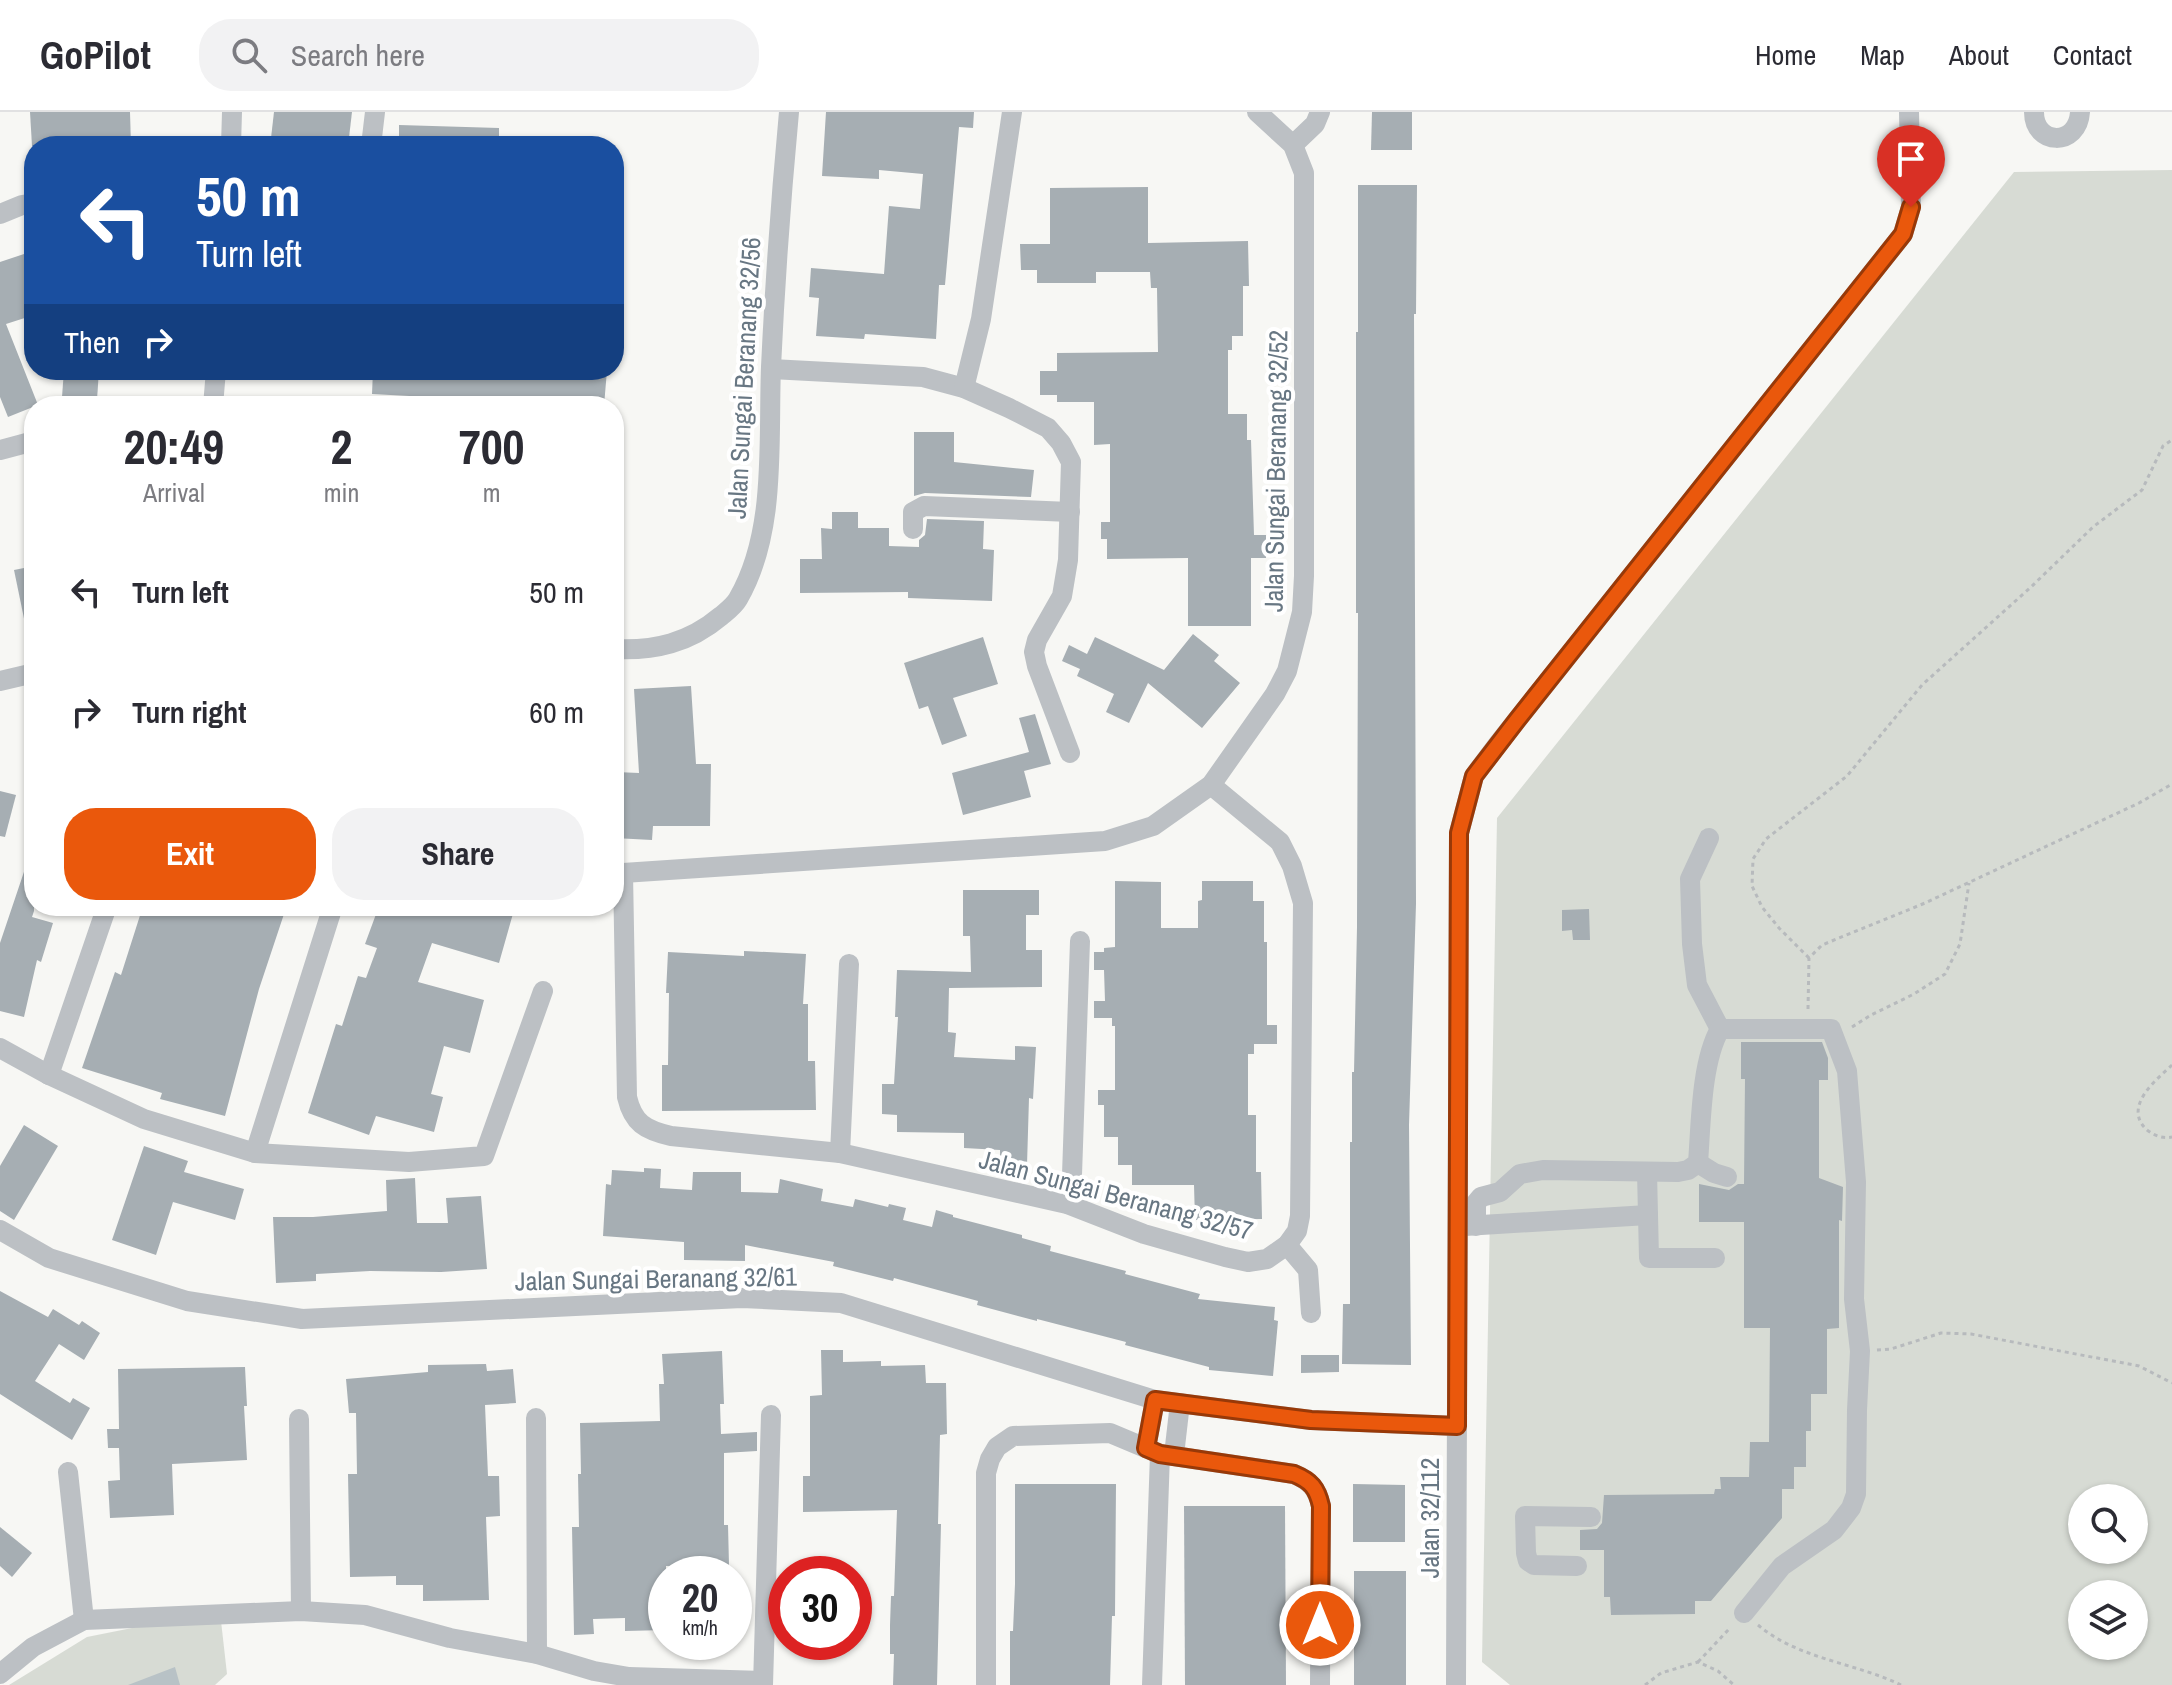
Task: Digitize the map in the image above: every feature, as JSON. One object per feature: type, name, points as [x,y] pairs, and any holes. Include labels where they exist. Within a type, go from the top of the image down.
[{"type":"street","points":[[231,136],[232,112]]},
{"type":"street","points":[[372,136],[375,112]]},
{"type":"street","name":"Jalan Sungai Beranang 32/56","points":[[624,649],[664,647],[704,630],[737,602],[759,551],[768,477],[779,220],[789,112]]},
{"type":"street","points":[[964,388],[981,319],[1012,112]]},
{"type":"street","points":[[1257,112],[1293,145],[1315,124],[1320,112]]},
{"type":"street","name":"Jalan 32/112","points":[[1456,1685],[1457,1426],[1466,1226],[1459,833],[1474,776],[1903,234],[1911,207],[1909,112]]},
{"type":"street","points":[[2034,112],[2037,127],[2043,134],[2061,138],[2076,129],[2080,112]]},
{"type":"street","name":"Jalan Sungai Beranang 32/52","points":[[624,872],[1105,841],[1153,826],[1211,785],[1287,671],[1302,612],[1304,173],[1293,145]]},
{"type":"street","points":[[0,214],[24,205]]},
{"type":"street","points":[[771,369],[923,377],[964,388],[1048,428],[1061,443],[1071,462],[1068,560],[1062,596],[1037,640],[1034,652],[1070,753]]},
{"type":"street","points":[[0,450],[24,444]]},
{"type":"street","points":[[913,529],[913,512],[924,506],[1070,512]]},
{"type":"street","points":[[0,681],[24,675]]},
{"type":"street","name":"Jalan Sungai Beranang 32/57","points":[[620,916],[627,1097],[630,1112],[642,1126],[671,1136],[840,1153],[1067,1204],[1144,1234],[1225,1257],[1248,1262],[1267,1259],[1287,1245],[1297,1231],[1300,1216],[1303,903],[1292,866],[1280,842],[1211,785]]},
{"type":"street","points":[[1709,838],[1690,879],[1692,944],[1697,985],[1720,1029]]},
{"type":"street","points":[[49,1075],[104,916]]},
{"type":"street","points":[[255,1153],[330,916]]},
{"type":"street","points":[[1067,1204],[1072,1175],[1080,941]]},
{"type":"street","points":[[840,1153],[849,964]]},
{"type":"street","points":[[0,1048],[49,1075],[144,1119],[255,1153],[409,1162],[484,1156],[543,991]]},
{"type":"street","points":[[1720,1029],[1831,1029],[1847,1071],[1856,1182],[1854,1299],[1860,1351],[1856,1494],[1851,1508],[1834,1530],[1782,1566],[1744,1613]]},
{"type":"street","points":[[1698,1163],[1708,1067],[1713,1041],[1720,1029]]},
{"type":"street","points":[[1648,1215],[1466,1226],[1481,1197],[1500,1192],[1520,1174],[1543,1170],[1678,1172],[1698,1163]]},
{"type":"street","points":[[1698,1163],[1727,1177]]},
{"type":"street","points":[[1647,1172],[1649,1258],[1715,1258]]},
{"type":"street","name":"Jalan Sungai Beranang 32/61","points":[[0,1230],[49,1258],[187,1301],[302,1319],[742,1298],[841,1303],[1155,1400],[1311,1420],[1457,1426]]},
{"type":"street","points":[[1287,1245],[1308,1270],[1311,1313]]},
{"type":"street","points":[[1152,1685],[1160,1452],[1155,1400]]},
{"type":"street","points":[[1160,1452],[1180,1403]]},
{"type":"street","points":[[0,1674],[33,1647],[84,1620],[301,1611],[365,1615],[450,1638],[537,1654],[594,1671],[629,1677],[763,1683],[771,1415]]},
{"type":"street","points":[[536,1418],[537,1654]]},
{"type":"street","points":[[299,1419],[301,1611]]},
{"type":"street","points":[[986,1685],[986,1473],[990,1459],[997,1447],[1013,1436],[1110,1433],[1160,1452],[1294,1474],[1306,1479],[1317,1490],[1321,1506],[1320,1685]]},
{"type":"street","points":[[68,1472],[84,1620]]},
{"type":"street","points":[[1577,1566],[1534,1565],[1528,1561],[1525,1516],[1591,1517]]},
{"type":"path","points":[[1809,958],[1762,907],[1752,886],[1753,859],[1766,839],[1847,776],[1922,685],[2093,527],[2142,490],[2163,446],[2172,440]]},
{"type":"path","points":[[1808,1029],[1809,958],[1822,945],[1969,883],[2139,803],[2172,784]]},
{"type":"path","points":[[1839,1047],[1855,1024],[1914,994],[1945,974],[1960,944],[1969,883]]},
{"type":"path","points":[[2172,1065],[2146,1091],[2138,1108],[2143,1125],[2152,1134],[2172,1137]]},
{"type":"path","points":[[1860,1351],[1891,1349],[1941,1333],[1971,1334],[2139,1366],[2172,1383]]},
{"type":"path","points":[[1645,1685],[1661,1673],[1698,1662],[1744,1613],[1767,1633],[1803,1651],[1901,1685]]},
{"type":"path","points":[[1698,1662],[1718,1671],[1734,1685]]},
{"type":"shaded area","points":[[2172,170],[2172,1685],[1510,1685],[1482,1662],[1497,818],[2014,172]]},
{"type":"shaded area","points":[[221,1621],[227,1674],[215,1685],[9,1685],[87,1637],[157,1623]]},
{"type":"shaded area","points":[[175,1667],[180,1685],[128,1685]]},
{"type":"building","points":[[30,112],[130,112],[131,136],[31,136]]},
{"type":"building","points":[[274,112],[352,112],[349,136],[271,136]]},
{"type":"building","points":[[826,112],[974,112],[973,128],[959,127],[945,285],[939,285],[936,339],[865,334],[864,339],[816,336],[819,298],[809,297],[811,268],[884,274],[889,206],[920,209],[923,174],[879,170],[879,179],[822,176]]},
{"type":"building","points":[[1372,112],[1412,112],[1412,150],[1371,150]]},
{"type":"building","points":[[399,125],[499,128],[499,136],[399,136]]},
{"type":"building","points":[[1358,185],[1417,185],[1414,314],[1416,904],[1409,1125],[1411,1365],[1342,1364],[1343,1304],[1350,1304],[1350,1142],[1357,927]]},
{"type":"building","points":[[1148,187],[1148,243],[1248,241],[1249,286],[1243,286],[1243,336],[1232,336],[1232,350],[1228,350],[1228,414],[1247,414],[1247,440],[1251,440],[1254,535],[1266,535],[1266,558],[1251,558],[1251,626],[1188,626],[1188,558],[1107,559],[1107,539],[1101,539],[1101,522],[1110,522],[1110,444],[1094,445],[1094,402],[1057,402],[1057,395],[1040,395],[1040,371],[1057,371],[1057,353],[1158,352],[1157,288],[1151,288],[1150,272],[1096,272],[1096,283],[1037,283],[1037,270],[1021,270],[1020,244],[1050,244],[1050,188]]},
{"type":"building","points":[[24,254],[24,318],[6,324],[24,370],[24,380],[28,380],[34,396],[24,396],[24,411],[8,417],[0,397],[0,262]]},
{"type":"building","points":[[63,380],[98,380],[97,396],[62,396]]},
{"type":"building","points":[[373,380],[606,380],[605,396],[372,394]]},
{"type":"building","points":[[914,432],[954,432],[954,462],[1034,470],[1031,497],[925,493],[914,496]]},
{"type":"building","points":[[832,512],[858,512],[858,528],[889,528],[889,546],[919,547],[919,540],[925,535],[927,519],[984,521],[983,549],[994,550],[992,601],[908,598],[908,592],[800,593],[800,559],[822,559],[821,528],[832,529]]},
{"type":"building","points":[[24,568],[24,618],[14,570]]},
{"type":"building","points":[[1193,634],[1219,655],[1214,661],[1240,683],[1202,728],[1148,683],[1129,723],[1106,712],[1114,694],[1077,676],[1080,669],[1062,661],[1069,645],[1087,654],[1095,637],[1164,670]]},
{"type":"building","points":[[983,637],[998,684],[953,698],[967,736],[942,745],[928,706],[919,709],[904,663]]},
{"type":"building","points":[[691,686],[696,764],[711,764],[710,826],[653,826],[652,840],[624,839],[624,772],[639,773],[634,689]]},
{"type":"building","points":[[1035,714],[1051,764],[1024,771],[1031,797],[963,815],[952,773],[1029,752],[1019,718]]},
{"type":"building","points":[[0,791],[16,795],[5,837],[0,836]]},
{"type":"building","points":[[24,872],[24,916],[53,923],[41,962],[37,960],[24,1017],[0,1011],[0,943]]},
{"type":"building","points":[[1115,881],[1161,882],[1161,928],[1198,928],[1202,881],[1253,881],[1253,901],[1264,901],[1267,1025],[1277,1025],[1277,1044],[1254,1044],[1254,1054],[1248,1054],[1248,1115],[1256,1115],[1256,1172],[1261,1172],[1262,1219],[1195,1220],[1194,1185],[1132,1185],[1132,1165],[1118,1165],[1118,1137],[1104,1137],[1104,1105],[1098,1105],[1098,1090],[1115,1090],[1115,1026],[1112,1026],[1112,1018],[1094,1018],[1094,1001],[1105,1001],[1104,970],[1094,970],[1094,952],[1115,947]]},
{"type":"building","points":[[963,890],[1039,890],[1039,915],[1026,915],[1026,950],[1042,950],[1042,987],[949,988],[948,1032],[956,1033],[954,1057],[1015,1060],[1015,1046],[1036,1047],[1033,1099],[1029,1098],[1027,1165],[1000,1164],[1000,1150],[964,1148],[964,1133],[897,1132],[897,1115],[882,1114],[882,1084],[894,1084],[897,970],[971,972],[970,936],[963,936]]},
{"type":"building","points":[[1589,909],[1590,940],[1573,940],[1572,930],[1562,931],[1562,910]]},
{"type":"building","points":[[140,916],[283,916],[259,989],[225,1116],[160,1099],[162,1093],[82,1068],[115,972],[121,975]]},
{"type":"building","points":[[375,916],[512,916],[499,963],[432,943],[418,982],[484,1000],[470,1053],[444,1046],[431,1094],[443,1097],[434,1132],[376,1116],[369,1135],[308,1113],[336,1024],[342,1026],[358,976],[366,978],[377,948],[365,944]]},
{"type":"building","points":[[744,951],[806,954],[803,1004],[808,1004],[808,1061],[815,1061],[816,1110],[662,1111],[662,1065],[668,1065],[668,952],[744,956]]},
{"type":"building","points":[[1741,1042],[1822,1042],[1828,1058],[1828,1080],[1819,1080],[1819,1178],[1843,1187],[1842,1221],[1839,1220],[1839,1328],[1827,1329],[1827,1394],[1811,1394],[1811,1431],[1806,1431],[1806,1467],[1794,1467],[1794,1489],[1782,1489],[1782,1518],[1711,1601],[1695,1601],[1695,1614],[1611,1615],[1610,1597],[1604,1597],[1604,1550],[1580,1550],[1580,1530],[1597,1529],[1602,1523],[1604,1495],[1714,1494],[1715,1489],[1721,1489],[1720,1477],[1749,1477],[1750,1442],[1769,1442],[1770,1328],[1744,1328],[1744,1222],[1699,1222],[1699,1184],[1729,1190],[1744,1184],[1745,1079],[1741,1079]]},
{"type":"building","points":[[24,1125],[58,1146],[14,1220],[0,1211],[0,1166]]},
{"type":"building","points":[[144,1146],[188,1161],[184,1172],[244,1189],[235,1220],[173,1202],[156,1255],[112,1240]]},
{"type":"building","points":[[644,1168],[661,1169],[660,1188],[692,1190],[693,1172],[741,1172],[741,1192],[778,1193],[780,1179],[823,1189],[821,1201],[853,1207],[855,1199],[906,1208],[903,1220],[932,1227],[936,1210],[1022,1235],[1022,1238],[1051,1246],[1050,1251],[1200,1294],[1198,1299],[1275,1307],[1274,1320],[1278,1321],[1273,1376],[1209,1370],[1209,1367],[1125,1345],[1126,1342],[977,1305],[978,1301],[894,1278],[893,1281],[833,1266],[834,1262],[745,1245],[745,1261],[684,1260],[684,1242],[603,1236],[606,1184],[611,1185],[612,1170],[644,1172]]},
{"type":"building","points":[[415,1178],[417,1223],[448,1223],[446,1198],[481,1196],[487,1269],[316,1274],[316,1281],[276,1283],[273,1217],[387,1211],[386,1180]]},
{"type":"building","points":[[0,1291],[48,1317],[53,1309],[79,1325],[82,1321],[100,1333],[84,1360],[59,1344],[35,1381],[70,1403],[73,1398],[90,1408],[72,1440],[0,1394]]},
{"type":"building","points":[[821,1350],[843,1350],[843,1362],[881,1361],[881,1366],[925,1365],[926,1383],[946,1383],[947,1434],[940,1435],[937,1685],[893,1685],[894,1654],[890,1654],[890,1625],[897,1510],[803,1512],[803,1476],[810,1476],[810,1396],[822,1395]]},
{"type":"building","points":[[722,1351],[724,1404],[720,1404],[721,1434],[757,1432],[757,1451],[724,1453],[724,1525],[728,1525],[729,1556],[648,1556],[648,1630],[625,1631],[625,1618],[593,1619],[594,1634],[574,1635],[572,1527],[579,1527],[580,1423],[660,1421],[659,1384],[664,1384],[662,1354]]},
{"type":"building","points":[[1301,1355],[1339,1355],[1339,1372],[1301,1373]]},
{"type":"building","points":[[486,1364],[487,1371],[513,1369],[516,1403],[485,1405],[488,1476],[499,1476],[500,1516],[486,1517],[489,1600],[423,1601],[423,1585],[396,1585],[396,1576],[350,1577],[348,1474],[357,1474],[356,1413],[349,1413],[346,1379],[428,1372],[428,1365]]},
{"type":"building","points":[[245,1367],[247,1460],[172,1464],[174,1515],[110,1518],[108,1481],[120,1480],[119,1448],[108,1448],[107,1429],[119,1429],[118,1369]]},
{"type":"building","points":[[1015,1484],[1116,1484],[1115,1616],[1112,1616],[1110,1685],[1010,1685],[1010,1631],[1013,1631],[1015,1584]]},
{"type":"building","points":[[1353,1484],[1405,1485],[1405,1542],[1353,1542]]},
{"type":"building","points":[[1184,1506],[1285,1506],[1286,1685],[1185,1685]]},
{"type":"building","points":[[0,1527],[32,1553],[12,1577],[0,1566]]},
{"type":"building","points":[[1354,1571],[1406,1571],[1406,1685],[1354,1685]]},
{"type":"route","points":[[1320,1625],[1321,1506],[1317,1490],[1306,1479],[1294,1474],[1160,1454],[1146,1448],[1155,1400],[1311,1420],[1457,1426],[1459,833],[1474,776],[1903,234],[1911,207]]}]
